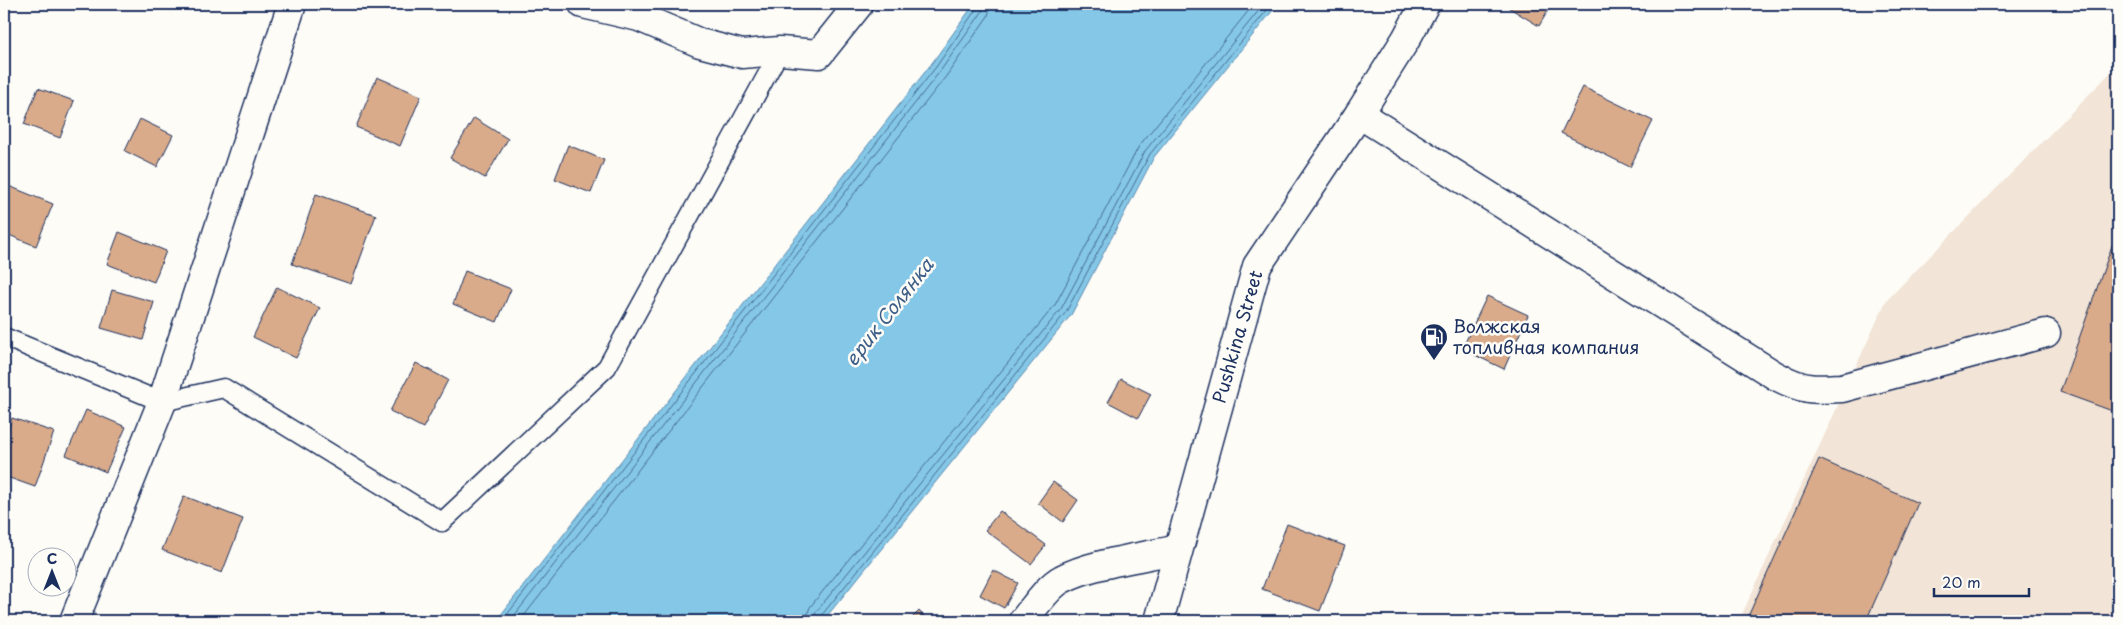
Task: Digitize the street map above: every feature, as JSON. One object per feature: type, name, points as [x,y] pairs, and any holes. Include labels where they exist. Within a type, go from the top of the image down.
[{"type":"street","points":[[74,621],[162,402],[292,4]]},
{"type":"street","points":[[582,4],[639,17],[700,43],[742,54],[780,51],[819,54],[859,4]]},
{"type":"street","name":"Pushkina Street","points":[[1158,621],[1257,266],[1359,114],[1406,39],[1424,4]]},
{"type":"street","points":[[1359,114],[1776,376],[1800,388],[1842,388],[2046,333]]},
{"type":"street","points":[[1023,621],[1061,580],[1087,570],[1178,549]]},
{"type":"lane","points":[[4,337],[162,402],[224,388],[442,522],[607,367],[780,51]]},
{"type":"shaded area","points":[[2118,65],[2118,621],[1739,621],[1886,301]]},
{"type":"water","name":"ерик Солянка","points":[[974,4],[1278,4],[1154,157],[1071,315],[823,621],[496,621],[932,63]]},
{"type":"building","points":[[1503,4],[1552,4],[1539,26]]},
{"type":"building","points":[[377,77],[421,96],[400,146],[356,127]]},
{"type":"building","points":[[1583,87],[1653,121],[1630,167],[1561,133]]},
{"type":"building","points":[[38,88],[74,101],[60,138],[24,124]]},
{"type":"building","points":[[474,118],[508,139],[485,178],[450,158]]},
{"type":"building","points":[[140,119],[173,135],[157,167],[125,151]]},
{"type":"building","points":[[568,145],[604,160],[591,193],[555,179]]},
{"type":"building","points":[[4,184],[53,204],[36,246],[4,233]]},
{"type":"building","points":[[316,194],[376,215],[351,284],[292,264]]},
{"type":"building","points":[[2118,229],[2118,413],[2060,392]]},
{"type":"building","points":[[119,232],[166,251],[154,282],[107,264]]},
{"type":"building","points":[[465,271],[511,289],[497,322],[453,304]]},
{"type":"building","points":[[277,287],[320,308],[296,358],[253,337]]},
{"type":"building","points":[[112,290],[154,302],[143,340],[101,328]]},
{"type":"building","points":[[1487,296],[1528,315],[1504,369],[1462,349]]},
{"type":"building","points":[[416,363],[448,380],[423,428],[390,411]]},
{"type":"building","points":[[1121,379],[1151,394],[1138,418],[1108,402]]},
{"type":"building","points":[[86,410],[126,427],[106,472],[66,455]]},
{"type":"building","points":[[12,418],[54,432],[35,487],[4,476],[4,441]]},
{"type":"building","points":[[1819,459],[1918,503],[1866,621],[1746,621]]},
{"type":"building","points":[[1053,482],[1078,500],[1063,522],[1038,503]]},
{"type":"building","points":[[184,496],[243,519],[222,573],[162,550]]},
{"type":"building","points":[[1000,511],[1046,545],[1031,564],[985,530]]},
{"type":"building","points":[[1287,524],[1345,546],[1320,611],[1262,589]]},
{"type":"building","points":[[993,570],[1018,583],[1004,608],[980,595]]},
{"type":"building","points":[[919,611],[929,621],[909,621]]},
{"type":"place","name":"Волжская топливная компания","points":[[1434,361]]}]
